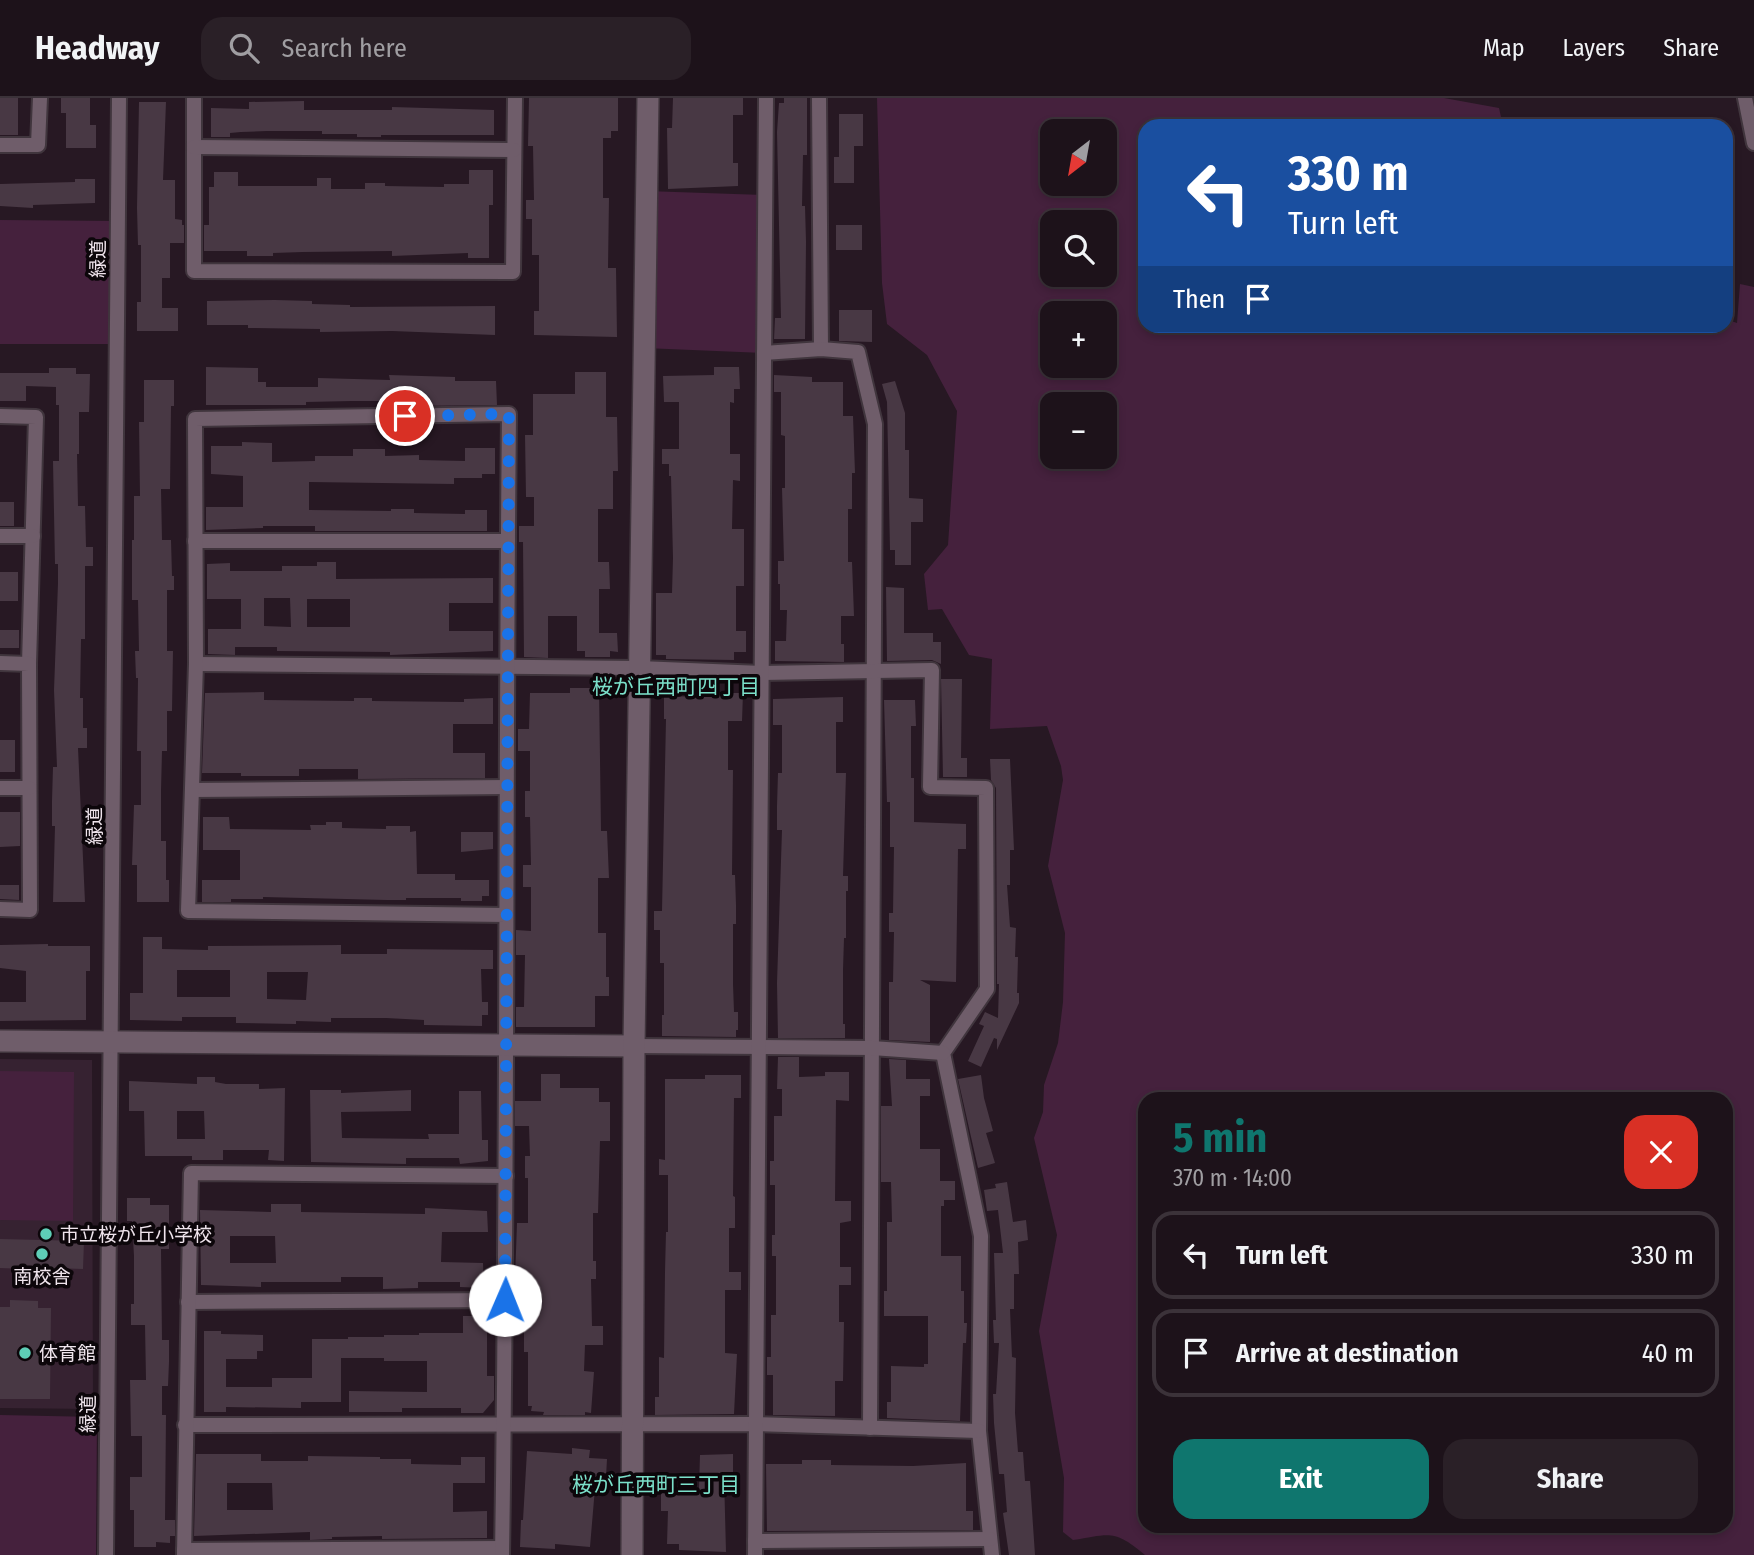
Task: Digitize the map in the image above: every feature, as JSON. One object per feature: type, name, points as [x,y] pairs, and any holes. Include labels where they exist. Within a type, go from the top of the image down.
[{"type":"street","points":[[0,145],[38,145],[40,98]]},
{"type":"street","name":"緑道","points":[[106,1555],[119,98]]},
{"type":"street","points":[[194,98],[194,271],[513,272],[514,98]]},
{"type":"street","points":[[632,1555],[634,1046],[648,98]]},
{"type":"street","points":[[766,98],[755,1548],[990,1539]]},
{"type":"street","points":[[819,98],[821,349]]},
{"type":"street","points":[[1745,98],[1754,143]]},
{"type":"street","points":[[194,147],[514,150]]},
{"type":"street","points":[[764,353],[821,349],[858,352],[876,424],[870,1429]]},
{"type":"street","points":[[506,915],[188,911],[196,664],[195,419],[509,414],[506,668],[506,787],[506,915],[506,1176],[504,1426],[502,1552],[184,1553],[191,1173],[506,1176]]},
{"type":"street","points":[[0,416],[36,417],[29,664],[30,910],[0,909]]},
{"type":"street","points":[[0,536],[33,536]]},
{"type":"street","points":[[195,541],[508,541]]},
{"type":"street","points":[[0,663],[29,664]]},
{"type":"street","points":[[196,664],[639,668],[762,673],[932,670],[930,787],[986,788],[987,989],[943,1054],[981,1236],[979,1431],[992,1555]]},
{"type":"street","points":[[192,790],[506,787]]},
{"type":"street","points":[[0,788],[29,788]]},
{"type":"street","points":[[0,1041],[872,1048],[943,1054]]},
{"type":"street","points":[[188,1303],[505,1300]]},
{"type":"street","points":[[185,1425],[755,1424],[979,1431]]},
{"type":"shaded area","points":[[877,98],[1444,98],[1499,108],[1501,119],[1138,119],[1138,333],[1733,333],[1733,322],[1737,323],[1740,284],[1754,287],[1754,1555],[1145,1555],[1126,1541],[1112,1535],[1073,1540],[1063,1532],[1064,1478],[1039,1331],[1057,1235],[1034,1138],[1043,1112],[1044,1085],[1058,1043],[1063,1002],[1065,933],[1048,866],[1063,780],[1047,726],[990,729],[992,659],[969,655],[942,609],[928,610],[924,574],[948,545],[957,411],[927,355],[887,324],[882,283]]},
{"type":"shaded area","points":[[646,191],[765,195],[764,353],[644,348]]},
{"type":"shaded area","points":[[0,220],[118,221],[116,344],[0,344]]},
{"type":"shaded area","name":"市立桜が丘小学校","points":[[0,1059],[92,1060],[93,1409],[0,1408]]},
{"type":"shaded area","points":[[0,1071],[74,1072],[73,1221],[0,1220]]},
{"type":"shaded area","points":[[0,1415],[97,1417],[96,1555],[0,1555]]},
{"type":"building","points":[[0,98],[18,98],[18,135],[0,135]]},
{"type":"building","points":[[61,98],[90,98],[90,125],[96,125],[96,148],[66,148],[66,113],[61,113]]},
{"type":"building","points":[[529,98],[618,98],[618,131],[611,131],[611,138],[603,138],[603,198],[609,198],[608,268],[616,268],[617,337],[534,335],[534,311],[539,311],[539,255],[532,255],[532,219],[526,219],[526,200],[534,200],[533,146],[528,146]]},
{"type":"building","points":[[673,98],[743,98],[743,115],[733,115],[733,163],[738,163],[738,186],[668,189],[667,128],[672,128]]},
{"type":"building","points":[[784,98],[807,98],[807,155],[803,155],[802,206],[805,206],[806,242],[805,339],[774,339],[775,318],[781,318],[777,132],[779,103],[784,103]]},
{"type":"building","points":[[304,101],[304,110],[392,110],[392,107],[494,110],[494,135],[357,137],[357,134],[322,134],[322,131],[267,131],[211,137],[211,108],[249,109],[249,102]]},
{"type":"building","points":[[139,102],[166,102],[163,180],[175,180],[175,219],[182,220],[184,225],[184,243],[170,243],[170,278],[162,278],[162,308],[178,308],[178,331],[137,331],[137,302],[141,302],[141,245],[138,245],[137,208]]},
{"type":"building","points":[[839,114],[863,114],[863,146],[854,146],[854,183],[834,183],[834,157],[839,157]]},
{"type":"building","points":[[469,170],[493,170],[493,205],[489,205],[489,258],[468,258],[468,253],[392,256],[392,251],[273,253],[273,256],[247,256],[247,251],[204,251],[204,225],[209,225],[209,187],[214,187],[214,172],[238,172],[238,186],[317,186],[317,178],[331,178],[331,189],[365,189],[365,183],[444,187],[444,184],[469,184]]},
{"type":"building","points":[[75,179],[95,179],[95,203],[33,205],[33,208],[0,206],[0,184],[75,182]]},
{"type":"building","points":[[836,225],[862,225],[862,250],[836,250]]},
{"type":"building","points":[[207,301],[312,301],[312,304],[350,307],[495,306],[495,335],[392,331],[320,332],[320,329],[207,325]]},
{"type":"building","points":[[839,310],[872,310],[872,342],[839,341]]},
{"type":"building","points":[[206,367],[258,368],[258,382],[266,382],[266,387],[318,387],[318,378],[390,380],[389,375],[455,377],[455,381],[496,381],[497,405],[406,406],[406,401],[352,401],[306,402],[306,405],[206,405]]},
{"type":"building","points":[[714,367],[739,367],[740,389],[734,389],[734,403],[730,402],[730,454],[740,454],[740,481],[733,480],[732,529],[744,529],[744,586],[736,586],[736,631],[746,631],[746,652],[734,652],[734,660],[666,659],[666,655],[656,655],[656,593],[672,593],[671,476],[669,464],[662,464],[662,449],[679,449],[679,402],[664,402],[663,376],[714,375]]},
{"type":"building","points":[[49,368],[76,368],[76,374],[90,374],[89,412],[79,412],[77,454],[78,506],[85,506],[86,547],[93,547],[93,566],[85,566],[85,639],[81,639],[80,698],[83,698],[83,728],[87,728],[87,748],[78,748],[85,902],[53,902],[55,826],[52,826],[52,801],[53,767],[57,767],[54,690],[58,564],[55,564],[53,461],[59,461],[59,405],[56,405],[56,387],[26,386],[26,401],[0,401],[0,373],[49,373]]},
{"type":"building","points":[[575,372],[606,372],[606,417],[617,417],[618,471],[613,471],[613,509],[598,509],[598,562],[609,562],[610,589],[599,589],[599,633],[617,633],[618,652],[610,651],[610,657],[585,657],[585,651],[577,651],[577,616],[548,616],[548,658],[524,657],[523,542],[519,542],[519,526],[534,526],[534,497],[526,497],[525,435],[533,435],[533,394],[575,394]]},
{"type":"building","points":[[774,375],[812,377],[812,382],[843,382],[843,416],[853,416],[855,473],[852,473],[852,509],[848,509],[848,562],[852,562],[854,616],[841,616],[844,662],[775,661],[775,641],[786,641],[787,610],[780,610],[778,584],[778,561],[784,561],[782,488],[785,488],[785,436],[781,435],[781,392],[774,392]]},
{"type":"building","points":[[144,380],[174,380],[170,489],[161,489],[162,540],[171,540],[174,576],[174,590],[167,590],[167,651],[173,651],[172,711],[167,711],[167,751],[162,751],[161,791],[161,841],[166,841],[169,902],[137,902],[137,865],[132,865],[134,805],[141,805],[141,751],[137,751],[138,678],[135,651],[139,651],[138,600],[132,600],[132,540],[134,496],[140,496],[139,422],[144,422]]},
{"type":"building","points":[[895,381],[905,413],[905,450],[909,450],[909,498],[923,499],[923,522],[911,522],[911,565],[895,565],[895,550],[890,550],[887,402],[882,384]]},
{"type":"building","points":[[242,442],[272,443],[272,462],[315,461],[315,456],[353,456],[353,449],[385,449],[385,456],[419,455],[419,460],[465,461],[465,448],[495,448],[495,474],[482,474],[482,478],[454,478],[454,484],[309,482],[309,510],[414,509],[414,513],[465,514],[465,510],[487,510],[487,531],[315,531],[315,526],[206,530],[206,507],[243,507],[243,476],[211,474],[211,446],[242,446]]},
{"type":"building","points":[[0,502],[14,502],[14,526],[0,526]]},
{"type":"building","points":[[317,562],[336,562],[336,579],[493,578],[493,603],[449,603],[449,631],[493,631],[493,651],[390,655],[390,652],[277,651],[277,647],[235,647],[235,655],[208,654],[208,629],[241,629],[241,599],[207,599],[207,564],[230,563],[230,571],[282,571],[282,566],[317,566]],"holes":[[[264,598],[290,598],[291,627],[264,626]],[[307,599],[350,599],[350,627],[307,627]]]},
{"type":"building","points":[[0,572],[18,572],[18,601],[0,601]]},
{"type":"building","points":[[886,587],[904,588],[904,633],[933,633],[933,642],[941,642],[941,664],[932,660],[887,661]]},
{"type":"building","points":[[0,630],[19,630],[19,648],[0,648]]},
{"type":"building","points":[[941,679],[962,679],[961,758],[967,758],[967,777],[943,777]]},
{"type":"building","points":[[570,688],[599,688],[601,831],[607,831],[609,878],[598,878],[598,933],[606,933],[609,996],[595,996],[595,1027],[516,1027],[516,1007],[524,1007],[525,955],[516,955],[516,930],[531,931],[531,887],[523,887],[523,865],[531,865],[530,817],[525,817],[525,791],[530,791],[530,751],[518,751],[518,729],[529,729],[530,693],[570,693]]},
{"type":"building","points":[[264,692],[264,700],[354,701],[354,698],[372,698],[372,701],[464,702],[464,699],[493,698],[493,724],[453,724],[453,753],[485,753],[485,778],[358,779],[358,769],[299,769],[299,776],[202,773],[205,693]]},
{"type":"building","points":[[708,693],[743,693],[742,721],[728,721],[728,770],[733,770],[732,875],[735,875],[736,905],[736,924],[733,924],[733,984],[738,1030],[736,1037],[662,1036],[664,963],[660,963],[660,930],[654,930],[654,911],[662,911],[666,719],[664,696],[708,697]]},
{"type":"building","points":[[843,697],[843,722],[836,722],[836,773],[846,773],[843,876],[848,876],[843,970],[845,1038],[778,1038],[782,830],[777,830],[777,806],[778,773],[782,773],[782,725],[773,725],[773,699]]},
{"type":"building","points":[[884,700],[915,700],[916,726],[911,726],[914,822],[966,824],[966,849],[958,849],[956,982],[920,980],[930,985],[930,1042],[889,1040],[889,982],[893,982],[894,932],[889,932],[889,913],[893,913],[894,847],[890,847]]},
{"type":"building","points":[[0,740],[15,740],[15,772],[0,772]]},
{"type":"building","points":[[990,759],[1010,759],[1014,850],[1010,850],[1010,885],[1007,885],[1010,927],[1016,928],[1015,957],[1018,957],[1019,1003],[997,1050],[997,1039],[994,1038],[981,1067],[968,1061],[984,1026],[979,1024],[985,1012],[998,1018],[999,984],[996,788],[991,780]]},
{"type":"building","points":[[0,812],[20,812],[20,846],[0,847]]},
{"type":"building","points":[[203,817],[229,817],[230,829],[311,830],[310,825],[326,825],[326,822],[342,822],[342,828],[386,829],[386,826],[410,826],[410,832],[416,831],[417,874],[455,874],[455,880],[489,880],[489,896],[482,896],[482,901],[461,901],[461,898],[387,900],[263,897],[231,899],[231,902],[202,902],[202,880],[240,880],[240,850],[203,850]]},
{"type":"building","points":[[461,832],[493,832],[493,849],[461,852]]},
{"type":"building","points":[[0,885],[19,885],[19,900],[0,899]]},
{"type":"building","points":[[143,937],[162,937],[162,949],[341,945],[341,954],[387,954],[387,949],[493,950],[493,969],[481,969],[482,1002],[488,1002],[488,1015],[482,1015],[482,1026],[424,1025],[424,1020],[386,1018],[331,1018],[331,1022],[296,1021],[296,1024],[236,1023],[236,1017],[182,1017],[182,1021],[130,1020],[130,993],[143,993]],"holes":[[[177,970],[230,970],[230,997],[177,997]],[[267,972],[308,972],[306,1000],[267,999]]]},
{"type":"building","points":[[0,945],[90,946],[90,971],[86,971],[86,1020],[0,1021],[0,1002],[26,1002],[26,971],[0,968]]},
{"type":"building","points":[[778,1057],[799,1057],[799,1077],[825,1076],[825,1072],[849,1072],[849,1101],[836,1100],[835,1201],[851,1201],[851,1221],[840,1223],[840,1267],[851,1267],[851,1285],[839,1285],[839,1322],[844,1322],[843,1381],[835,1381],[835,1416],[773,1415],[773,1375],[767,1375],[767,1357],[771,1357],[771,1315],[776,1315],[776,1256],[772,1256],[772,1235],[775,1235],[775,1185],[770,1185],[770,1161],[774,1161],[774,1116],[782,1116],[782,1089],[777,1089]]},
{"type":"building","points":[[889,1059],[906,1060],[906,1079],[930,1079],[930,1096],[920,1096],[920,1149],[940,1149],[940,1181],[955,1181],[955,1200],[944,1200],[944,1206],[941,1206],[941,1256],[961,1256],[961,1291],[964,1291],[964,1323],[967,1323],[966,1343],[963,1343],[960,1421],[887,1418],[887,1402],[891,1402],[891,1366],[924,1367],[924,1364],[928,1364],[928,1316],[884,1316],[884,1291],[887,1291],[887,1222],[892,1222],[891,1182],[881,1182],[881,1106],[892,1106]]},
{"type":"building","points":[[541,1074],[560,1074],[560,1088],[599,1088],[599,1102],[610,1102],[610,1141],[600,1141],[598,1213],[593,1213],[593,1261],[596,1261],[596,1279],[591,1279],[592,1326],[603,1326],[603,1345],[585,1345],[584,1371],[594,1372],[591,1413],[585,1412],[585,1415],[543,1415],[544,1412],[531,1411],[532,1406],[528,1406],[528,1352],[524,1352],[524,1313],[523,1306],[518,1306],[519,1280],[515,1280],[517,1223],[528,1223],[525,1156],[530,1156],[529,1126],[515,1126],[515,1101],[541,1101]]},
{"type":"building","points":[[705,1075],[741,1075],[741,1098],[734,1098],[735,1228],[729,1228],[729,1272],[741,1272],[741,1290],[725,1290],[725,1353],[737,1354],[734,1414],[655,1415],[655,1397],[659,1397],[659,1357],[664,1358],[668,1232],[668,1175],[659,1175],[659,1159],[665,1160],[665,1079],[705,1079]]},
{"type":"building","points":[[981,1075],[993,1131],[986,1133],[995,1163],[978,1168],[958,1079]]},
{"type":"building","points":[[197,1077],[215,1077],[215,1082],[226,1084],[259,1084],[259,1089],[285,1088],[284,1161],[268,1160],[269,1150],[223,1150],[223,1160],[192,1160],[192,1156],[145,1156],[144,1111],[129,1111],[129,1081],[197,1084]],"holes":[[[177,1111],[204,1111],[205,1139],[177,1139]]]},
{"type":"building","points":[[310,1090],[341,1090],[341,1093],[411,1090],[411,1111],[341,1112],[342,1138],[429,1139],[428,1134],[459,1134],[459,1091],[481,1091],[482,1140],[488,1140],[488,1161],[460,1164],[459,1158],[406,1158],[406,1164],[311,1162]]},
{"type":"building","points":[[1007,1182],[1013,1222],[1026,1220],[1028,1240],[1018,1242],[1019,1274],[1014,1274],[1014,1309],[1010,1309],[1012,1357],[1016,1358],[1015,1413],[1018,1452],[1023,1452],[1025,1481],[1030,1481],[1035,1555],[1009,1555],[1003,1513],[1007,1512],[1004,1474],[999,1474],[994,1423],[993,1394],[996,1394],[999,1343],[994,1343],[994,1253],[1003,1253],[998,1210],[987,1211],[984,1190]]},
{"type":"building","points":[[127,1198],[150,1198],[150,1205],[169,1205],[169,1249],[161,1249],[162,1340],[169,1340],[168,1386],[162,1386],[162,1415],[166,1415],[165,1520],[175,1520],[175,1536],[170,1536],[170,1543],[156,1542],[156,1547],[134,1547],[134,1510],[130,1510],[130,1477],[142,1477],[142,1436],[131,1436],[130,1380],[146,1380],[145,1325],[131,1325],[134,1256],[132,1221],[127,1221]]},
{"type":"building","points":[[271,1204],[301,1204],[301,1212],[425,1214],[425,1208],[487,1211],[488,1232],[442,1232],[441,1262],[483,1263],[484,1288],[460,1287],[460,1282],[418,1282],[418,1288],[383,1289],[383,1277],[341,1277],[341,1282],[261,1282],[261,1287],[201,1285],[200,1210],[271,1212]],"holes":[[[230,1236],[275,1236],[276,1263],[230,1263]]]},
{"type":"building","name":"南校舎","points":[[0,1239],[84,1241],[83,1269],[55,1268],[55,1279],[27,1278],[27,1269],[0,1268]]},
{"type":"building","name":"体育館","points":[[10,1300],[38,1301],[38,1308],[51,1308],[50,1399],[0,1399],[0,1307],[10,1307]]},
{"type":"building","points":[[463,1316],[487,1316],[487,1376],[494,1376],[494,1400],[483,1413],[461,1413],[461,1408],[402,1408],[402,1412],[349,1412],[349,1391],[427,1392],[427,1361],[384,1361],[384,1358],[341,1358],[341,1402],[301,1402],[301,1408],[226,1407],[226,1412],[204,1412],[204,1331],[263,1335],[263,1351],[257,1351],[257,1359],[226,1359],[226,1387],[272,1387],[272,1378],[312,1378],[312,1339],[463,1333]]},
{"type":"building","points":[[572,1448],[590,1450],[589,1458],[607,1459],[606,1477],[596,1476],[590,1547],[555,1544],[555,1549],[520,1547],[527,1451],[572,1454]]},
{"type":"building","points":[[196,1454],[261,1454],[261,1461],[308,1461],[308,1456],[380,1457],[411,1459],[411,1464],[461,1465],[461,1457],[485,1457],[485,1483],[453,1483],[453,1512],[487,1511],[487,1538],[382,1539],[382,1536],[310,1540],[310,1532],[194,1536]],"holes":[[[227,1483],[272,1483],[273,1510],[227,1510]]]},
{"type":"building","points":[[733,1454],[733,1474],[724,1475],[726,1552],[679,1550],[679,1544],[667,1544],[668,1511],[661,1511],[661,1489],[699,1489],[700,1455]]},
{"type":"building","points":[[802,1460],[831,1460],[831,1465],[913,1466],[966,1463],[966,1511],[973,1511],[973,1530],[767,1531],[766,1464],[802,1464]]},
{"type":"place","name":"市立桜が丘小学校","points":[[46,1234]]},
{"type":"place","name":"南校舎","points":[[42,1254]]},
{"type":"place","name":"体育館","points":[[25,1353]]},
{"type":"district","name":"桜が丘西町四丁目","points":[[676,687]]},
{"type":"district","name":"桜が丘西町三丁目","points":[[656,1485]]},
{"type":"route","points":[[405,416],[509,414],[505,1300]]}]
